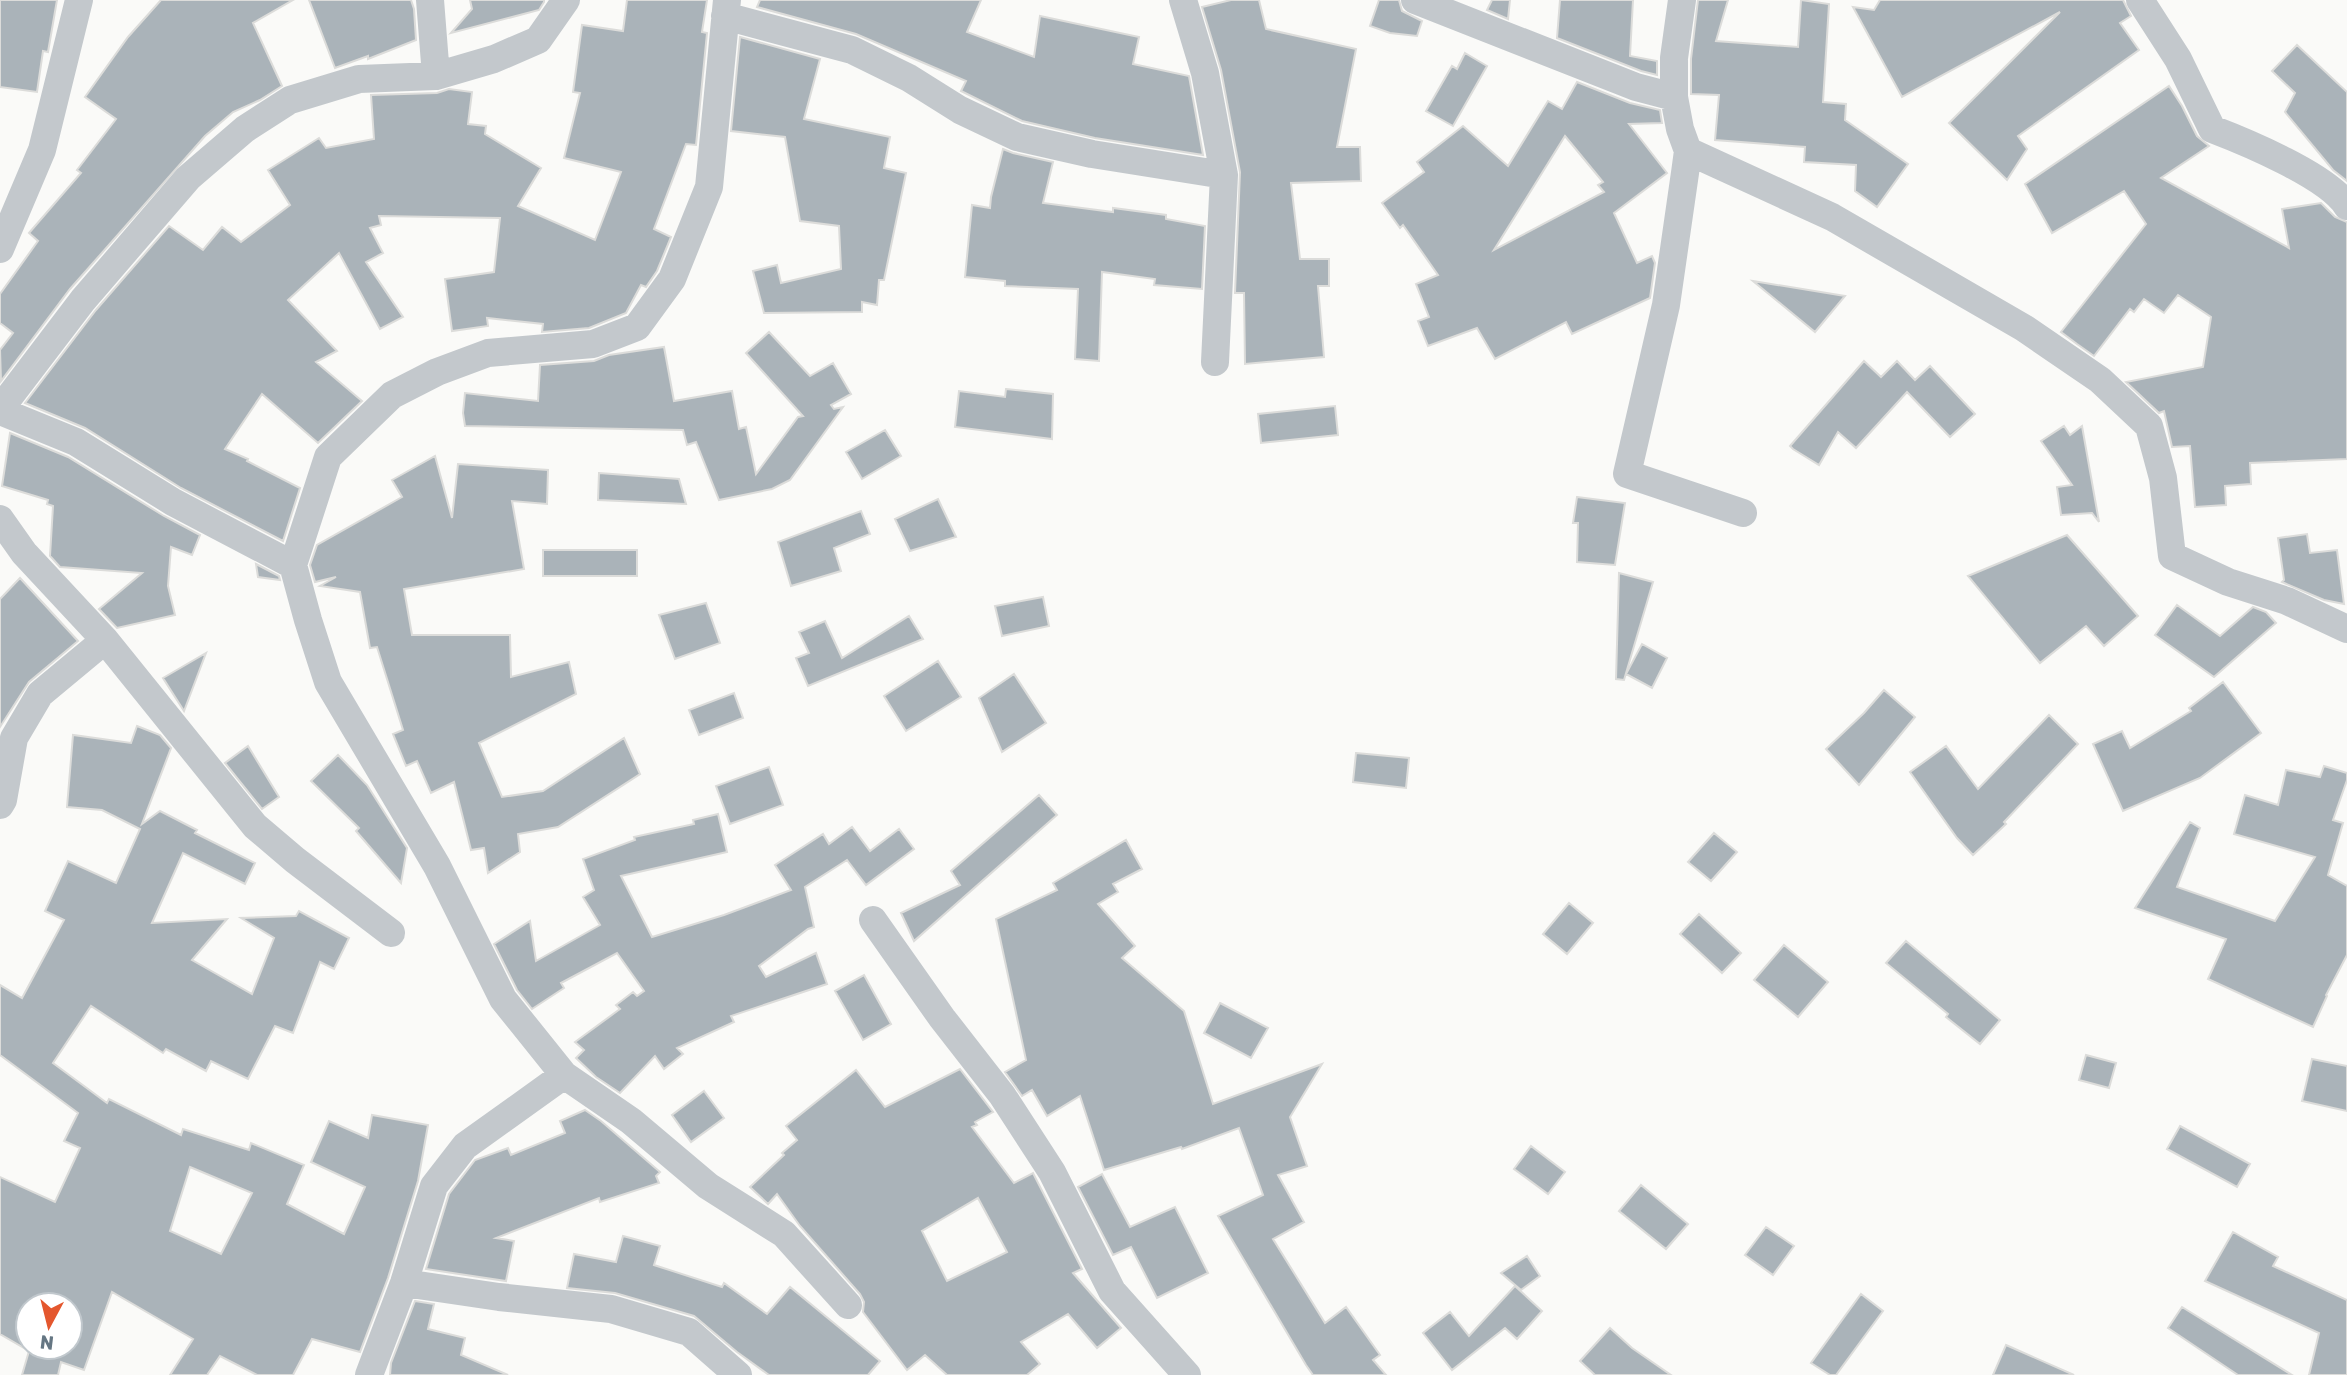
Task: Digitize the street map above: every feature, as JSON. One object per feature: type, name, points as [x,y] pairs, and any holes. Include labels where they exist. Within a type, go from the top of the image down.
[{"type":"street","points":[[0,249],[42,150],[79,0]]},
{"type":"street","points":[[430,0],[436,76]]},
{"type":"street","points":[[293,565],[173,502],[76,442],[0,410],[83,300],[188,178],[245,129],[290,100],[359,79],[436,76],[495,59],[538,40],[566,0]]},
{"type":"street","points":[[1182,0],[1205,73],[1224,175],[1214,362]]},
{"type":"street","points":[[1415,0],[1636,87],[1674,97]]},
{"type":"street","points":[[1682,0],[1674,58],[1674,97],[1679,129],[1688,151],[1666,305],[1627,474],[1743,513]]},
{"type":"street","points":[[2140,0],[2178,59],[2212,129],[2258,147],[2318,180],[2347,206]]},
{"type":"street","points":[[848,1305],[784,1234],[708,1186],[631,1121],[564,1075],[503,999],[437,866],[328,682],[293,565],[328,457],[393,395],[437,372],[488,353],[593,344],[637,327],[672,279],[709,187],[726,8],[852,50],[909,78],[960,110],[1017,137],[1092,154],[1224,175]]},
{"type":"street","points":[[1688,151],[1832,217],[2024,328],[2100,380],[2149,426],[2163,478],[2172,556],[2228,582],[2287,601],[2347,629]]},
{"type":"street","points":[[0,519],[24,553],[105,640],[255,826],[391,933]]},
{"type":"street","points":[[0,805],[15,738],[40,694],[105,640]]},
{"type":"street","points":[[873,920],[942,1018],[1002,1094],[1052,1172],[1112,1291],[1187,1375]]},
{"type":"street","points":[[369,1375],[404,1283],[434,1186],[465,1146],[564,1075]]},
{"type":"street","points":[[404,1283],[611,1309],[689,1332],[738,1375]]},
{"type":"building","points":[[0,0],[57,0],[48,52],[43,51],[37,92],[0,87]]},
{"type":"building","points":[[161,0],[293,0],[253,23],[282,86],[233,112],[205,136],[70,289],[1,381],[0,350],[13,333],[0,323],[0,294],[38,241],[29,233],[81,173],[77,170],[116,119],[85,97],[128,37]]},
{"type":"building","points":[[309,0],[411,0],[416,40],[368,59],[368,56],[335,68]]},
{"type":"building","points":[[470,0],[544,2],[539,10],[451,33],[472,9]]},
{"type":"building","points":[[627,0],[707,0],[702,32],[707,33],[696,145],[686,144],[654,229],[671,237],[657,271],[646,287],[641,285],[626,313],[589,328],[542,332],[543,324],[487,318],[488,326],[452,331],[445,279],[494,272],[500,218],[379,216],[381,225],[370,228],[383,253],[366,262],[403,317],[380,329],[339,253],[288,300],[337,351],[316,362],[362,401],[318,443],[262,394],[225,449],[300,488],[283,541],[181,488],[85,428],[25,403],[96,310],[169,226],[203,250],[222,227],[241,242],[290,205],[268,170],[319,138],[326,148],[374,139],[371,95],[437,93],[449,89],[472,92],[468,124],[486,126],[485,134],[541,168],[518,206],[595,240],[621,172],[564,158],[580,93],[573,92],[582,25],[623,31]]},
{"type":"building","points":[[760,0],[981,0],[967,32],[1034,57],[1040,16],[1139,37],[1133,64],[1189,76],[1203,155],[1095,138],[1022,121],[961,91],[966,81],[856,34],[757,7]]},
{"type":"building","points":[[1231,0],[1259,0],[1266,29],[1356,49],[1337,147],[1360,147],[1361,181],[1291,183],[1300,259],[1329,259],[1329,286],[1318,286],[1324,357],[1245,364],[1244,293],[1235,293],[1240,172],[1221,70],[1202,7]]},
{"type":"building","points":[[1379,0],[1399,0],[1402,11],[1422,21],[1417,36],[1390,33],[1370,26]]},
{"type":"building","points":[[1492,0],[1510,0],[1508,19],[1487,10]]},
{"type":"building","points":[[1560,0],[1633,0],[1630,56],[1657,61],[1657,75],[1557,38]]},
{"type":"building","points":[[1698,0],[1728,0],[1716,41],[1798,47],[1801,0],[1829,4],[1823,102],[1846,104],[1845,120],[1908,164],[1877,207],[1855,191],[1856,165],[1804,162],[1805,147],[1715,140],[1719,95],[1691,94],[1691,59]]},
{"type":"building","points":[[1880,0],[2123,0],[2131,16],[2120,23],[2139,50],[2018,136],[2027,149],[2007,180],[1949,123],[2060,12],[1902,97],[1853,7],[1874,10]]},
{"type":"building","points":[[740,37],[820,59],[804,119],[890,137],[884,168],[906,173],[884,280],[879,280],[877,305],[862,302],[862,312],[764,313],[753,271],[777,265],[781,283],[841,269],[839,226],[800,221],[785,137],[731,131]]},
{"type":"building","points":[[2297,45],[2347,92],[2347,181],[2333,170],[2285,112],[2295,93],[2272,71]]},
{"type":"building","points":[[1465,53],[1487,66],[1453,126],[1426,111],[1452,66],[1457,69]]},
{"type":"building","points":[[1577,82],[1630,103],[1660,110],[1662,123],[1629,124],[1667,173],[1614,213],[1637,263],[1652,256],[1655,263],[1650,298],[1572,334],[1566,322],[1495,359],[1477,328],[1428,346],[1418,321],[1429,317],[1416,284],[1438,275],[1403,225],[1400,228],[1382,203],[1424,172],[1417,162],[1463,126],[1508,166],[1548,101],[1562,109]],"holes":[[[1565,136],[1603,182],[1598,185],[1604,192],[1494,250]]]},
{"type":"building","points":[[2169,86],[2197,136],[2209,146],[2161,178],[2289,248],[2282,209],[2321,203],[2335,217],[2347,222],[2347,459],[2250,463],[2251,484],[2225,486],[2226,505],[2195,507],[2190,446],[2172,447],[2164,411],[2159,413],[2126,382],[2203,367],[2211,317],[2178,295],[2164,313],[2144,299],[2134,312],[2130,309],[2094,356],[2077,344],[2061,332],[2146,224],[2124,191],[2052,233],[2025,184]]},
{"type":"building","points":[[1003,149],[1053,162],[1043,203],[1113,212],[1113,208],[1166,215],[1166,219],[1205,226],[1202,289],[1154,285],[1155,279],[1102,272],[1099,361],[1075,359],[1078,289],[1005,286],[1005,281],[965,277],[972,205],[990,208]]},
{"type":"building","points":[[1753,281],[1845,296],[1815,332]]},
{"type":"building","points":[[769,332],[810,376],[833,363],[851,394],[831,405],[834,409],[843,407],[790,480],[772,489],[719,500],[696,442],[687,445],[683,430],[465,426],[465,393],[538,401],[540,365],[594,361],[609,355],[664,347],[674,401],[732,391],[739,429],[746,427],[756,474],[798,417],[803,416],[746,353]]},
{"type":"building","points":[[1864,361],[1881,377],[1897,361],[1915,380],[1930,366],[1975,414],[1950,437],[1907,392],[1856,448],[1838,432],[1819,465],[1790,446]]},
{"type":"building","points":[[1006,389],[1053,394],[1052,439],[955,427],[959,391],[1005,397]]},
{"type":"building","points":[[1335,406],[1338,435],[1261,443],[1258,414]]},
{"type":"building","points":[[2064,426],[2070,435],[2082,426],[2099,522],[2092,513],[2061,515],[2057,487],[2072,485],[2041,441]]},
{"type":"building","points":[[885,430],[901,456],[862,479],[846,452]]},
{"type":"building","points":[[10,433],[68,457],[200,535],[192,555],[171,547],[168,586],[175,615],[117,628],[99,609],[142,573],[60,567],[50,556],[53,506],[47,504],[48,500],[2,486]]},
{"type":"building","points":[[435,456],[452,518],[458,464],[548,470],[547,504],[512,501],[524,569],[404,589],[412,635],[510,635],[511,677],[569,662],[576,694],[479,743],[502,797],[543,791],[624,738],[640,774],[558,827],[518,834],[520,852],[488,873],[484,848],[471,850],[454,782],[431,793],[417,761],[406,766],[393,734],[403,730],[377,647],[370,648],[360,592],[320,586],[336,577],[315,582],[310,565],[317,545],[402,497],[392,480]]},
{"type":"building","points":[[599,473],[679,479],[686,504],[598,500]]},
{"type":"building","points":[[1577,497],[1625,503],[1615,565],[1577,562],[1578,523],[1573,523]]},
{"type":"building","points":[[938,499],[956,537],[910,551],[895,519]]},
{"type":"building","points":[[861,511],[870,534],[834,548],[841,571],[791,586],[778,542]]},
{"type":"building","points":[[2307,534],[2310,553],[2337,550],[2344,604],[2324,600],[2282,582],[2284,580],[2278,538]]},
{"type":"building","points":[[2067,535],[2138,616],[2104,646],[2086,626],[2040,663],[1968,576]]},
{"type":"building","points":[[543,550],[637,550],[637,576],[543,576]]},
{"type":"building","points":[[256,564],[279,576],[280,580],[258,577]]},
{"type":"building","points":[[1619,573],[1653,582],[1624,680],[1616,679]]},
{"type":"building","points":[[20,578],[78,641],[29,682],[0,727],[0,599]]},
{"type":"building","points":[[1043,597],[1049,626],[1002,636],[995,606]]},
{"type":"building","points":[[706,603],[720,643],[675,659],[659,615]]},
{"type":"building","points":[[2177,605],[2220,636],[2253,607],[2266,612],[2276,623],[2214,677],[2155,635]]},
{"type":"building","points":[[909,616],[923,639],[808,686],[796,658],[809,653],[799,632],[825,621],[842,658]]},
{"type":"building","points":[[1642,644],[1667,658],[1652,688],[1626,674]]},
{"type":"building","points":[[206,653],[184,711],[163,678]]},
{"type":"building","points":[[938,661],[961,697],[906,731],[884,696]]},
{"type":"building","points":[[1014,674],[1046,723],[1002,752],[979,698]]},
{"type":"building","points":[[2223,682],[2261,733],[2200,778],[2123,811],[2093,744],[2122,731],[2130,748],[2191,711],[2189,708]]},
{"type":"building","points":[[1884,690],[1915,717],[1859,785],[1826,749]]},
{"type":"building","points":[[734,693],[743,718],[699,735],[689,710]]},
{"type":"building","points":[[2049,715],[2078,744],[2004,822],[2006,824],[1973,855],[1957,838],[1910,772],[1946,746],[1978,789]]},
{"type":"building","points":[[137,726],[160,735],[171,748],[142,824],[160,811],[197,830],[195,833],[255,863],[245,884],[183,853],[152,923],[227,919],[192,960],[252,994],[274,938],[241,918],[296,916],[299,911],[349,938],[334,969],[320,962],[293,1033],[275,1026],[248,1079],[211,1061],[206,1071],[166,1049],[163,1053],[91,1006],[53,1063],[107,1103],[109,1099],[181,1135],[183,1129],[249,1150],[251,1143],[304,1165],[287,1204],[344,1234],[365,1187],[311,1162],[329,1121],[368,1138],[372,1115],[428,1125],[418,1181],[388,1278],[360,1352],[312,1339],[293,1375],[257,1375],[220,1356],[207,1375],[170,1375],[193,1339],[112,1292],[84,1370],[61,1362],[58,1375],[22,1375],[26,1361],[84,1361],[84,1291],[14,1291],[14,1342],[0,1334],[0,1177],[55,1202],[80,1148],[64,1141],[78,1113],[0,1055],[0,985],[22,998],[64,920],[45,911],[68,861],[116,883],[140,829],[102,810],[67,807],[73,735],[131,743]],"holes":[[[190,1167],[252,1193],[221,1254],[170,1231]]]},
{"type":"building","points":[[248,746],[279,797],[262,809],[225,763]]},
{"type":"building","points":[[1356,753],[1409,758],[1406,788],[1353,782]]},
{"type":"building","points":[[338,755],[367,785],[407,848],[401,883],[356,831],[359,828],[311,781]]},
{"type":"building","points":[[2324,766],[2347,773],[2333,820],[2343,823],[2328,875],[2347,886],[2347,955],[2313,1027],[2208,979],[2226,939],[2135,908],[2190,822],[2200,828],[2177,887],[2275,921],[2315,857],[2234,834],[2245,795],[2278,805],[2286,770],[2320,777]]},
{"type":"building","points":[[769,767],[783,805],[730,824],[716,786]]},
{"type":"building","points":[[1039,795],[1057,815],[914,941],[901,913],[960,885],[951,871]]},
{"type":"building","points":[[718,814],[727,852],[621,876],[652,937],[724,915],[791,890],[775,865],[823,834],[829,844],[852,827],[870,851],[899,829],[914,849],[866,885],[847,860],[805,887],[814,927],[759,966],[766,977],[816,953],[827,984],[731,1016],[734,1022],[677,1048],[683,1054],[664,1069],[655,1056],[620,1093],[596,1077],[576,1058],[584,1050],[575,1042],[620,1009],[616,1005],[633,992],[637,996],[644,991],[617,953],[561,983],[564,988],[532,1009],[517,990],[494,944],[530,921],[536,961],[600,925],[583,897],[594,890],[583,859],[635,840],[634,837],[694,824],[693,820]]},
{"type":"building","points":[[1714,833],[1737,852],[1711,881],[1688,862]]},
{"type":"building","points":[[1126,840],[1142,869],[1113,884],[1118,892],[1098,904],[1135,946],[1122,958],[1184,1011],[1213,1104],[1322,1064],[1290,1117],[1307,1166],[1278,1175],[1304,1222],[1273,1239],[1325,1323],[1346,1307],[1380,1355],[1373,1360],[1386,1375],[1313,1375],[1306,1365],[1218,1216],[1263,1195],[1239,1128],[1182,1149],[1181,1147],[1104,1170],[1080,1096],[1047,1116],[1032,1090],[1022,1096],[1005,1072],[1026,1060],[996,919],[1057,890],[1053,883]]},
{"type":"building","points":[[1569,903],[1593,923],[1567,954],[1543,934]]},
{"type":"building","points":[[1699,914],[1741,953],[1722,973],[1680,934]]},
{"type":"building","points":[[1906,941],[2000,1020],[1980,1044],[1886,963]]},
{"type":"building","points":[[1784,945],[1828,982],[1798,1017],[1754,980]]},
{"type":"building","points":[[864,975],[891,1024],[863,1040],[835,991]]},
{"type":"building","points":[[1220,1003],[1268,1028],[1251,1058],[1204,1033]]},
{"type":"building","points":[[2086,1055],[2116,1063],[2109,1088],[2079,1080]]},
{"type":"building","points":[[2312,1059],[2347,1066],[2347,1111],[2302,1101]]},
{"type":"building","points":[[960,1069],[993,1112],[975,1122],[977,1125],[972,1127],[1014,1183],[1033,1173],[1082,1269],[1073,1273],[1121,1328],[1097,1348],[1068,1314],[1021,1342],[1040,1364],[1027,1375],[947,1375],[925,1355],[907,1370],[863,1312],[864,1302],[860,1294],[800,1226],[777,1194],[768,1204],[750,1187],[797,1140],[786,1126],[856,1070],[885,1107]],"holes":[[[978,1198],[1007,1252],[947,1281],[922,1231]]]},
{"type":"building","points":[[704,1091],[724,1118],[691,1142],[672,1115]]},
{"type":"building","points":[[585,1110],[660,1172],[656,1176],[659,1183],[600,1202],[599,1198],[496,1238],[514,1241],[506,1281],[426,1269],[449,1194],[475,1160],[508,1148],[511,1155],[565,1133],[560,1121]]},
{"type":"building","points":[[2180,1126],[2250,1164],[2237,1187],[2167,1149]]},
{"type":"building","points":[[1531,1146],[1565,1172],[1548,1194],[1514,1169]]},
{"type":"building","points":[[1102,1174],[1130,1227],[1175,1207],[1208,1273],[1157,1298],[1131,1247],[1113,1255],[1078,1187]]},
{"type":"building","points":[[1641,1185],[1688,1224],[1666,1249],[1619,1211]]},
{"type":"building","points":[[1766,1227],[1794,1246],[1773,1275],[1745,1255]]},
{"type":"building","points":[[2233,1232],[2278,1257],[2273,1266],[2347,1300],[2347,1375],[2309,1375],[2319,1333],[2205,1281]]},
{"type":"building","points":[[623,1236],[660,1246],[654,1265],[722,1287],[724,1283],[767,1314],[790,1287],[880,1361],[868,1375],[769,1375],[694,1316],[615,1293],[567,1288],[574,1254],[616,1262]]},
{"type":"building","points":[[1527,1256],[1540,1276],[1521,1290],[1501,1273]]},
{"type":"building","points":[[1515,1286],[1542,1311],[1517,1339],[1505,1328],[1452,1370],[1423,1333],[1450,1312],[1469,1336]]},
{"type":"building","points":[[1861,1294],[1883,1311],[1836,1375],[1830,1375],[1811,1363]]},
{"type":"building","points":[[415,1301],[434,1304],[428,1329],[465,1338],[461,1355],[508,1375],[390,1375],[391,1363]]},
{"type":"building","points":[[2182,1307],[2292,1375],[2238,1375],[2168,1328]]},
{"type":"building","points":[[1610,1328],[1632,1348],[1671,1375],[1595,1375],[1580,1361]]},
{"type":"building","points":[[2006,1345],[2074,1375],[1993,1375]]}]
